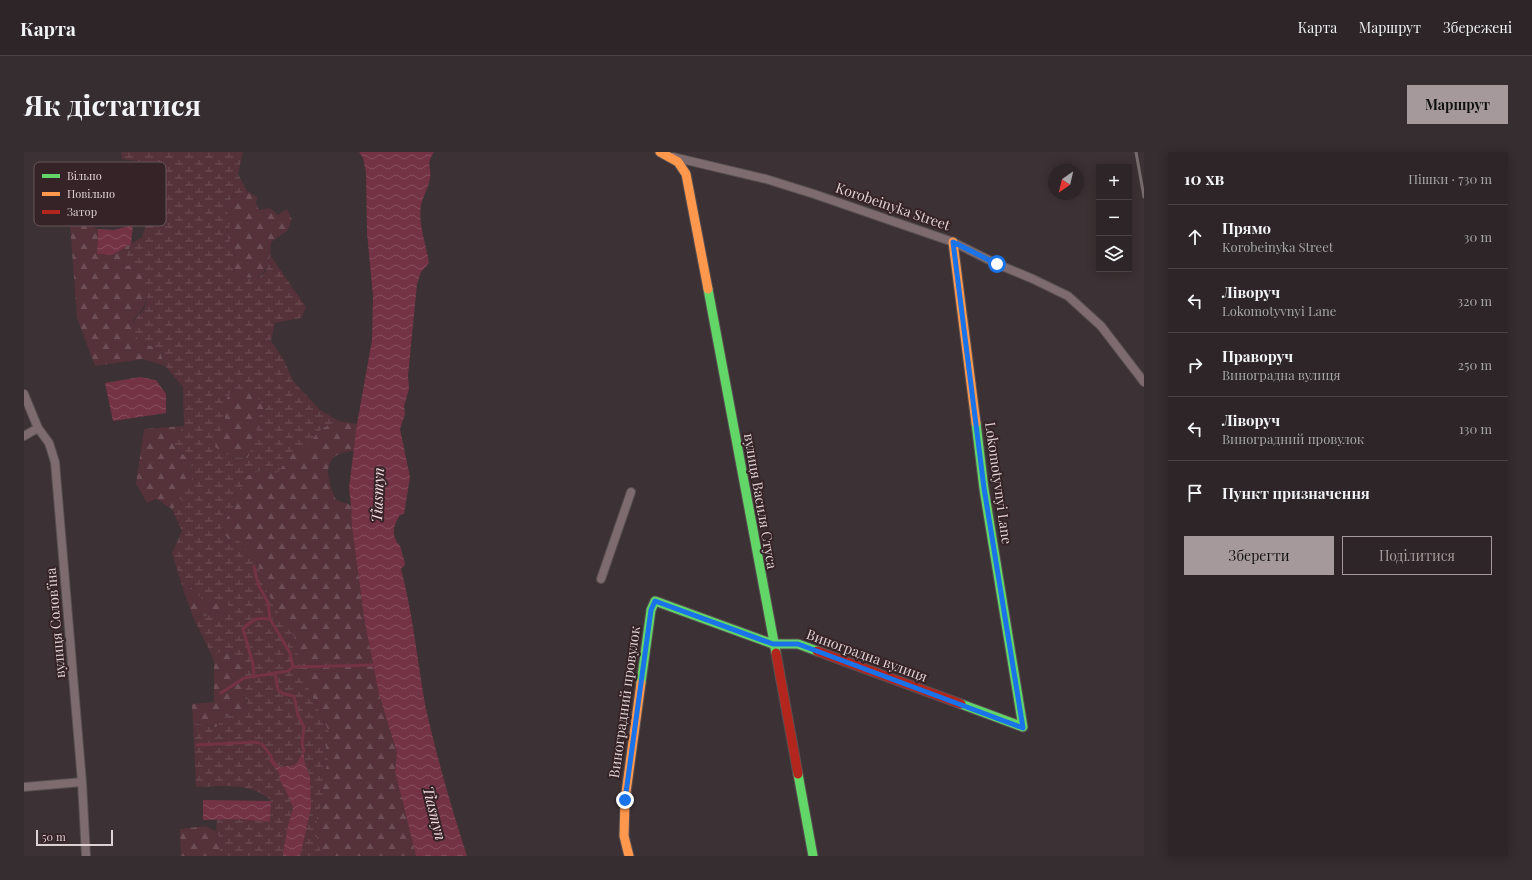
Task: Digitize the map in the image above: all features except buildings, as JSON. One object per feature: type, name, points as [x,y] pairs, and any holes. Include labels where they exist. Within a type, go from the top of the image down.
[{"type":"street","name":"Korobeinyka Street","points":[[660,152],[672,157],[766,179],[953,242],[997,264],[1033,279],[1068,296],[1101,326],[1144,382]]},
{"type":"street","name":"вулиця Василя Стуса","points":[[672,157],[687,174],[813,856]]},
{"type":"street","name":"Lokomotyvnyi Lane","points":[[953,242],[984,488],[1023,728]]},
{"type":"street","name":"вулиця Солов'їна","points":[[24,394],[38,428],[49,443],[54,462],[82,782],[86,856]]},
{"type":"street","points":[[24,436],[38,428]]},
{"type":"street","points":[[601,579],[631,492]]},
{"type":"street","name":"Виноградна вулиця","points":[[655,601],[773,644],[798,644],[1023,728]]},
{"type":"street","name":"Виноградний провулок","points":[[629,856],[624,836],[625,800],[651,610],[655,601]]},
{"type":"street","points":[[24,787],[82,782]]},
{"type":"green space","points":[[121,152],[243,152],[238,174],[247,191],[233,196],[225,207],[231,220],[227,233],[235,258],[232,265],[235,277],[258,278],[266,271],[270,255],[306,307],[301,318],[275,323],[271,341],[284,360],[293,381],[320,410],[339,421],[320,430],[308,449],[295,451],[276,474],[259,471],[247,476],[246,483],[236,492],[234,505],[221,528],[228,539],[238,540],[258,564],[263,585],[284,622],[294,636],[301,665],[310,692],[329,732],[325,744],[328,758],[323,784],[323,801],[317,816],[317,838],[322,856],[300,856],[310,777],[304,759],[304,752],[295,765],[280,767],[271,756],[269,761],[279,773],[280,781],[293,808],[288,825],[283,856],[218,856],[222,841],[216,831],[217,819],[239,819],[270,822],[271,801],[255,791],[236,786],[196,787],[193,723],[216,727],[226,716],[241,712],[248,702],[242,667],[228,652],[211,654],[193,617],[223,614],[229,609],[227,602],[204,601],[190,586],[183,589],[172,553],[182,531],[172,509],[182,503],[180,491],[192,481],[191,461],[176,448],[174,439],[184,426],[183,387],[165,366],[159,349],[140,342],[132,332],[134,321],[143,310],[147,301],[147,292],[142,273],[132,266],[122,266],[131,244],[142,237],[146,226],[166,226],[166,162],[146,162],[122,159]],"holes":[[[249,389],[266,407],[258,417],[259,427],[252,435],[253,444],[248,458],[231,457],[215,447],[225,420],[225,400],[233,391]]]},
{"type":"green space","points":[[247,191],[257,197],[256,203],[259,210],[270,208],[278,215],[287,209],[292,220],[287,231],[271,242],[269,262],[262,274],[257,278],[235,277],[232,265],[235,258],[227,233],[231,220],[225,207],[233,196]]},
{"type":"green space","points":[[70,226],[92,226],[98,229],[97,254],[112,255],[131,244],[122,266],[132,266],[142,273],[147,293],[146,303],[133,320],[140,342],[159,349],[165,366],[143,359],[95,366],[77,318]]},
{"type":"green space","points":[[249,389],[266,407],[258,417],[259,427],[252,435],[253,444],[248,458],[231,457],[214,447],[225,420],[225,400],[233,391]]},
{"type":"green space","points":[[339,421],[357,424],[354,451],[335,456],[328,468],[328,475],[336,500],[351,505],[352,527],[364,618],[379,694],[397,753],[395,771],[416,856],[322,856],[317,838],[317,816],[323,801],[323,784],[328,758],[325,744],[329,732],[310,692],[301,665],[294,636],[284,622],[263,585],[258,564],[228,539],[221,528],[234,505],[236,492],[246,483],[246,476],[259,471],[276,474],[295,450],[308,448],[320,430]]},
{"type":"green space","points":[[184,426],[176,448],[191,461],[192,481],[182,503],[172,509],[156,499],[147,503],[136,484],[144,429]]},
{"type":"green space","points":[[190,586],[204,601],[227,601],[229,609],[223,614],[193,617],[183,589]]},
{"type":"green space","points":[[228,652],[242,667],[248,702],[241,712],[226,716],[216,727],[193,723],[192,704],[214,702],[214,662],[211,654]]},
{"type":"green space","points":[[205,826],[216,831],[222,841],[219,856],[181,856],[180,829]]},
{"type":"water","name":"Tiasmyn","points":[[359,152],[434,152],[430,160],[429,181],[420,212],[421,227],[429,263],[421,272],[417,284],[408,376],[409,389],[404,406],[405,414],[400,429],[410,477],[404,514],[400,515],[397,521],[394,528],[394,534],[400,546],[405,563],[401,569],[409,603],[429,723],[444,780],[467,856],[416,856],[395,771],[397,753],[379,694],[364,618],[352,527],[349,488],[357,424],[372,340],[373,296],[367,233],[366,172],[363,158]]},
{"type":"water","points":[[133,226],[131,244],[112,255],[97,254],[98,229],[114,230]]},
{"type":"water","points":[[140,377],[156,380],[166,394],[166,413],[113,421],[105,383]]},
{"type":"water","points":[[304,751],[304,759],[310,777],[311,808],[300,856],[283,856],[288,825],[293,808],[280,781],[279,773],[269,761],[271,756],[280,767],[295,765]]},
{"type":"water","points":[[203,800],[271,801],[270,822],[239,819],[203,820]]},
{"type":"waterway","points":[[254,566],[258,584],[268,603],[270,619]]},
{"type":"waterway","points":[[254,677],[253,664],[243,629],[252,621],[261,618],[270,619],[290,653],[293,667]]},
{"type":"waterway","points":[[221,693],[244,678],[288,671],[293,667],[376,665]]},
{"type":"waterway","points":[[275,673],[278,690],[284,694],[294,696],[298,715],[304,727],[302,744],[304,751]]},
{"type":"waterway","points":[[197,745],[254,742],[262,744],[271,756]]},
{"type":"railway","points":[[1136,152],[1144,197]]},
{"type":"traffic: fast","points":[[708,289],[776,653]]},
{"type":"traffic: fast","points":[[961,704],[1023,727],[984,489],[976,423]]},
{"type":"traffic: fast","points":[[641,683],[651,610],[655,601],[773,644],[798,644],[817,651]]},
{"type":"traffic: fast","points":[[798,774],[813,856]]},
{"type":"traffic: slow","points":[[660,152],[678,162],[686,174],[708,289]]},
{"type":"traffic: slow","points":[[953,242],[976,423]]},
{"type":"traffic: slow","points":[[629,856],[624,836],[625,800],[641,683]]},
{"type":"traffic: jam","points":[[817,651],[961,704]]},
{"type":"traffic: jam","points":[[776,653],[798,774]]},
{"type":"route","points":[[625,800],[651,610],[655,601],[773,644],[798,644],[1023,728],[984,488],[953,242],[997,264]]}]
